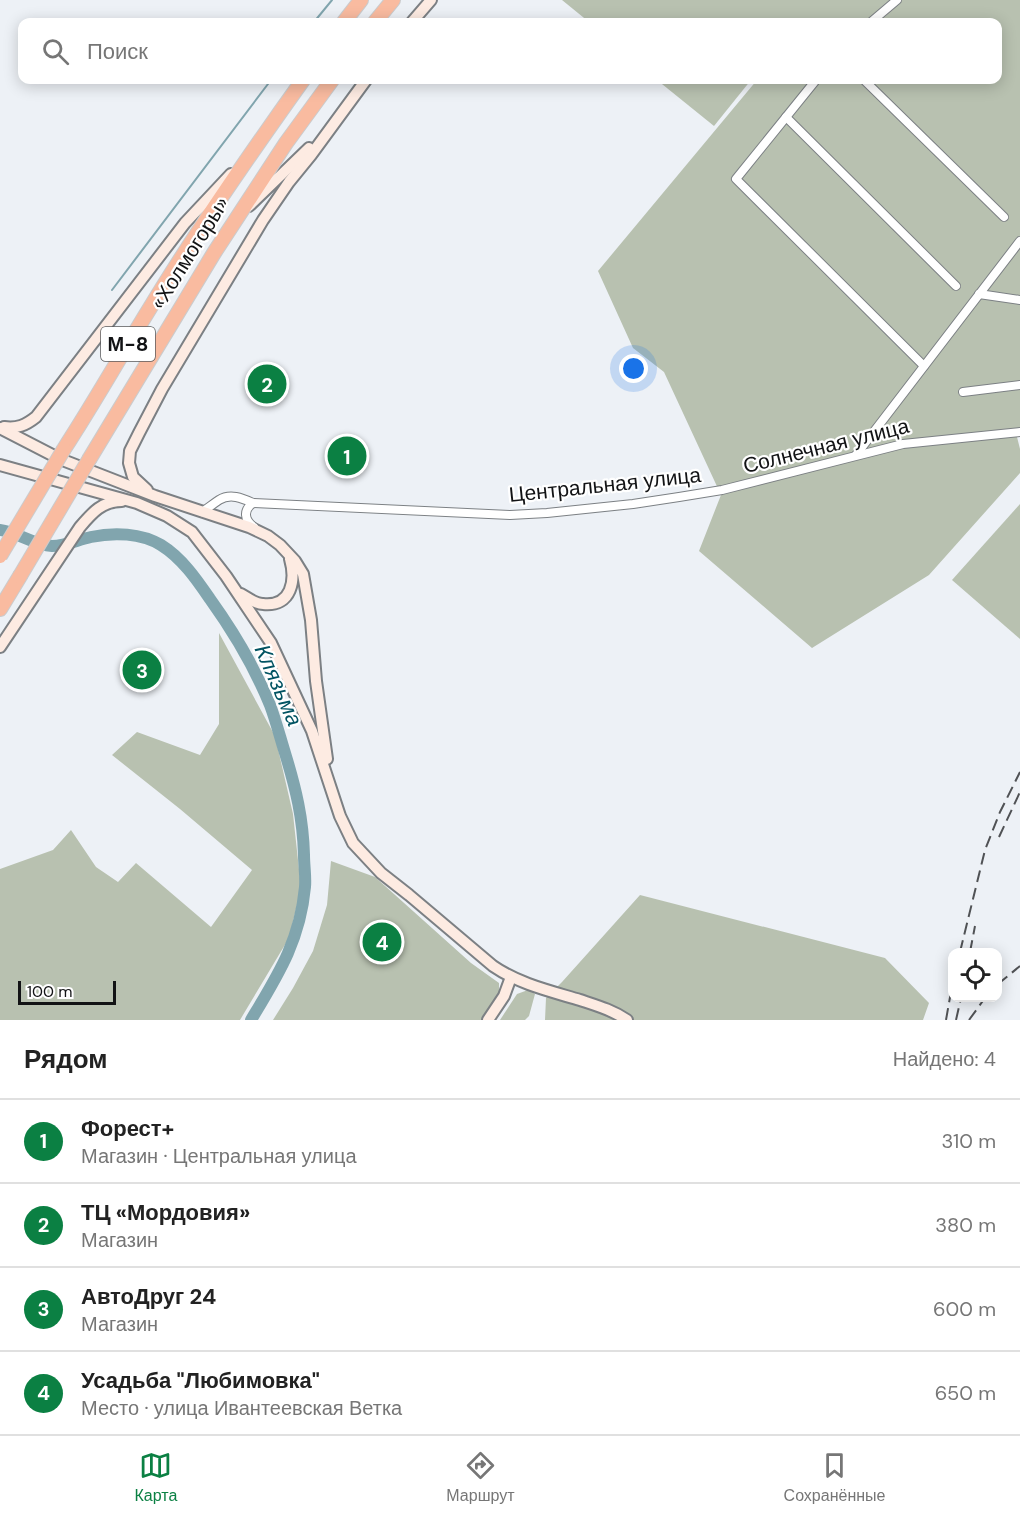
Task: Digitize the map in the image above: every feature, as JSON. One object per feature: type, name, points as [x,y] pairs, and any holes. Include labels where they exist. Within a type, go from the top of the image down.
[{"type":"highway","points":[[347,18],[362,0]]},
{"type":"highway","points":[[378,18],[393,0]]},
{"type":"highway","name":"«Холмогоры»","points":[[0,556],[192,240],[300,84]]},
{"type":"highway","name":"«Холмогоры»","points":[[0,609],[150,357],[236,219],[286,143],[329,84]]},
{"type":"main road","points":[[415,18],[431,0]]},
{"type":"main road","points":[[154,496],[136,481],[130,471],[130,451],[139,433],[162,388],[263,220],[363,84]]},
{"type":"main road","points":[[236,219],[331,127]]},
{"type":"main road","points":[[0,427],[16,428],[26,425],[36,417],[185,223],[252,152]]},
{"type":"main road","points":[[0,427],[60,459],[154,496],[249,527],[268,536],[295,561],[303,574],[307,594],[316,681],[334,795]]},
{"type":"main road","points":[[0,465],[137,503],[167,516],[192,532],[236,590],[271,643],[312,731],[340,816],[349,837],[360,852],[493,966],[511,977],[613,1011],[627,1020]]},
{"type":"main road","points":[[0,647],[40,585],[93,512],[107,503],[117,501],[137,503]]},
{"type":"main road","points":[[236,590],[256,603],[263,604],[276,603],[286,597],[294,575],[289,556]]},
{"type":"main road","points":[[488,1020],[504,996],[511,977]]},
{"type":"street","points":[[876,18],[897,0]]},
{"type":"street","points":[[813,84],[736,179],[924,366]]},
{"type":"street","points":[[868,84],[1004,217]]},
{"type":"street","points":[[786,117],[956,286]]},
{"type":"street","points":[[856,455],[1020,241]]},
{"type":"street","points":[[980,294],[1020,300]]},
{"type":"street","points":[[963,392],[1020,385]]},
{"type":"street","name":"Солнечная улица","points":[[722,490],[903,444],[1020,432]]},
{"type":"street","name":"Центральная улица","points":[[201,512],[228,496],[254,503],[510,515],[633,504],[722,490]]},
{"type":"street","points":[[254,503],[246,511],[247,520],[268,536]]},
{"type":"green space","points":[[562,0],[1020,0],[1020,429],[1015,429],[1020,449],[1020,473],[929,575],[812,648],[699,551],[721,495],[664,372],[633,348],[598,271],[754,84],[1002,84],[1002,18],[584,18]]},
{"type":"green space","points":[[662,84],[748,84],[714,126]]},
{"type":"green space","points":[[1020,504],[1020,639],[952,580]]},
{"type":"green space","points":[[219,633],[275,736],[293,814],[301,888],[289,938],[240,1020],[0,1020],[0,869],[53,850],[71,830],[96,867],[118,882],[136,863],[211,927],[252,870],[112,755],[137,732],[200,755],[219,724]]},
{"type":"green space","points":[[331,861],[375,877],[471,963],[499,983],[499,995],[482,1020],[273,1020],[313,951],[327,905]]},
{"type":"green space","points":[[640,895],[885,958],[929,1003],[923,1020],[545,1020],[546,998]]},
{"type":"green space","points":[[528,990],[535,994],[529,1016],[525,1020],[500,1020],[517,994]]},
{"type":"waterway","points":[[317,18],[332,0]]},
{"type":"waterway","points":[[112,290],[268,84]]},
{"type":"waterway","name":"Клязьма","points":[[0,530],[52,546],[100,535],[118,534],[145,538],[161,545],[169,550],[200,584],[219,611],[258,677],[270,705],[296,791],[302,829],[305,883],[293,941],[279,972],[251,1020]]},
{"type":"railway","points":[[961,948],[985,850],[1000,812],[1020,772]]},
{"type":"railway","points":[[999,837],[1020,792]]},
{"type":"railway","points":[[971,948],[975,926]]},
{"type":"railway","points":[[1002,981],[1020,966]]},
{"type":"railway","points":[[946,1020],[949,1002]]},
{"type":"railway","points":[[956,1020],[960,1002]]},
{"type":"railway","points":[[969,1020],[982,1002]]},
{"type":"place","name":"ТЦ «Мордовия»","points":[[267,384]]},
{"type":"place","name":"Форест+","points":[[347,456]]},
{"type":"place","name":"АвтоДруг 24","points":[[142,670]]},
{"type":"place","name":"Усадьба \"Любимовка\"","points":[[382,942]]}]
